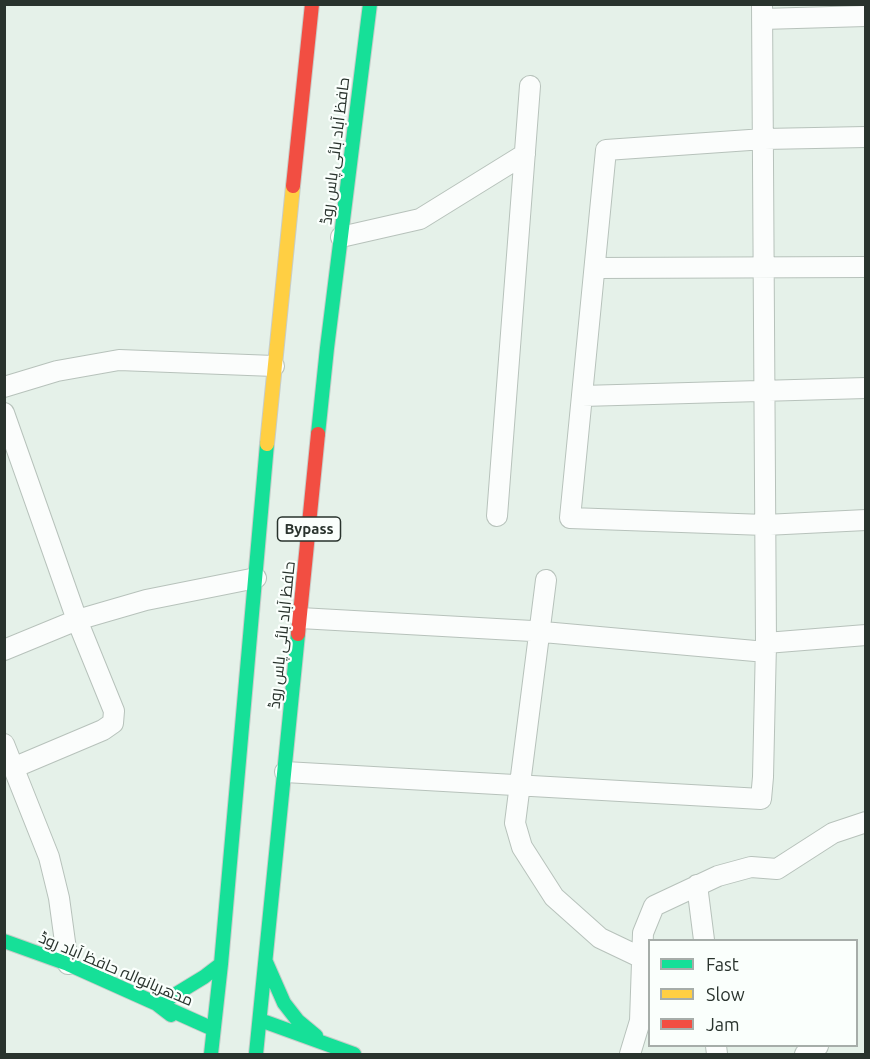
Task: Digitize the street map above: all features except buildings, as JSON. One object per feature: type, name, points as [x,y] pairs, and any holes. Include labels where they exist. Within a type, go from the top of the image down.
[{"type":"main road","name":"حافظ آباد بائی پاس روڈ","points":[[210,1054],[221,964],[274,366],[312,4]]},
{"type":"main road","name":"حافظ آباد بائی پاس روڈ","points":[[256,1054],[327,348],[370,4]]},
{"type":"main road","name":"مدھریانوالہ حافظ آباد روڈ","points":[[4,941],[68,964],[213,1029]]},
{"type":"main road","points":[[266,962],[274,986],[284,1003],[298,1021],[322,1041]]},
{"type":"main road","points":[[210,1054],[181,1022],[158,1005],[221,964]]},
{"type":"main road","points":[[260,1020],[354,1054]]},
{"type":"main road","points":[[285,1042],[291,1039],[322,1041]]},
{"type":"street","points":[[285,772],[761,799],[766,647],[762,12],[866,16]]},
{"type":"street","points":[[497,516],[530,86]]},
{"type":"street","points":[[866,137],[764,138],[606,150],[570,518],[765,525],[866,520]]},
{"type":"street","points":[[341,237],[420,219],[525,154]]},
{"type":"street","points":[[595,268],[866,267]]},
{"type":"street","points":[[4,387],[57,371],[119,360],[274,366]]},
{"type":"street","points":[[582,396],[866,388]]},
{"type":"street","points":[[4,413],[77,620],[114,711],[112,723],[103,730],[13,768]]},
{"type":"street","points":[[4,650],[77,620],[146,600],[256,578]]},
{"type":"street","points":[[546,580],[515,824],[522,847],[554,897],[600,938],[642,958]]},
{"type":"street","points":[[300,618],[766,647],[866,635]]},
{"type":"street","points":[[4,744],[49,857],[68,964]]},
{"type":"street","points":[[630,1054],[640,1021],[643,933],[654,906],[718,876],[751,867],[777,870],[833,833],[866,822]]},
{"type":"street","points":[[697,885],[704,939]]},
{"type":"traffic: fast","points":[[318,434],[370,4]]},
{"type":"traffic: fast","points":[[211,1054],[267,444]]},
{"type":"traffic: fast","points":[[256,1054],[298,634]]},
{"type":"traffic: fast","points":[[4,941],[68,964],[213,1029]]},
{"type":"traffic: fast","points":[[266,962],[284,1003],[298,1021],[316,1036]]},
{"type":"traffic: fast","points":[[171,1015],[158,1005],[221,964]]},
{"type":"traffic: fast","points":[[260,1020],[354,1054]]},
{"type":"traffic: slow","points":[[267,444],[293,186]]},
{"type":"traffic: jam","points":[[293,186],[312,4]]},
{"type":"traffic: jam","points":[[298,634],[318,434]]}]
